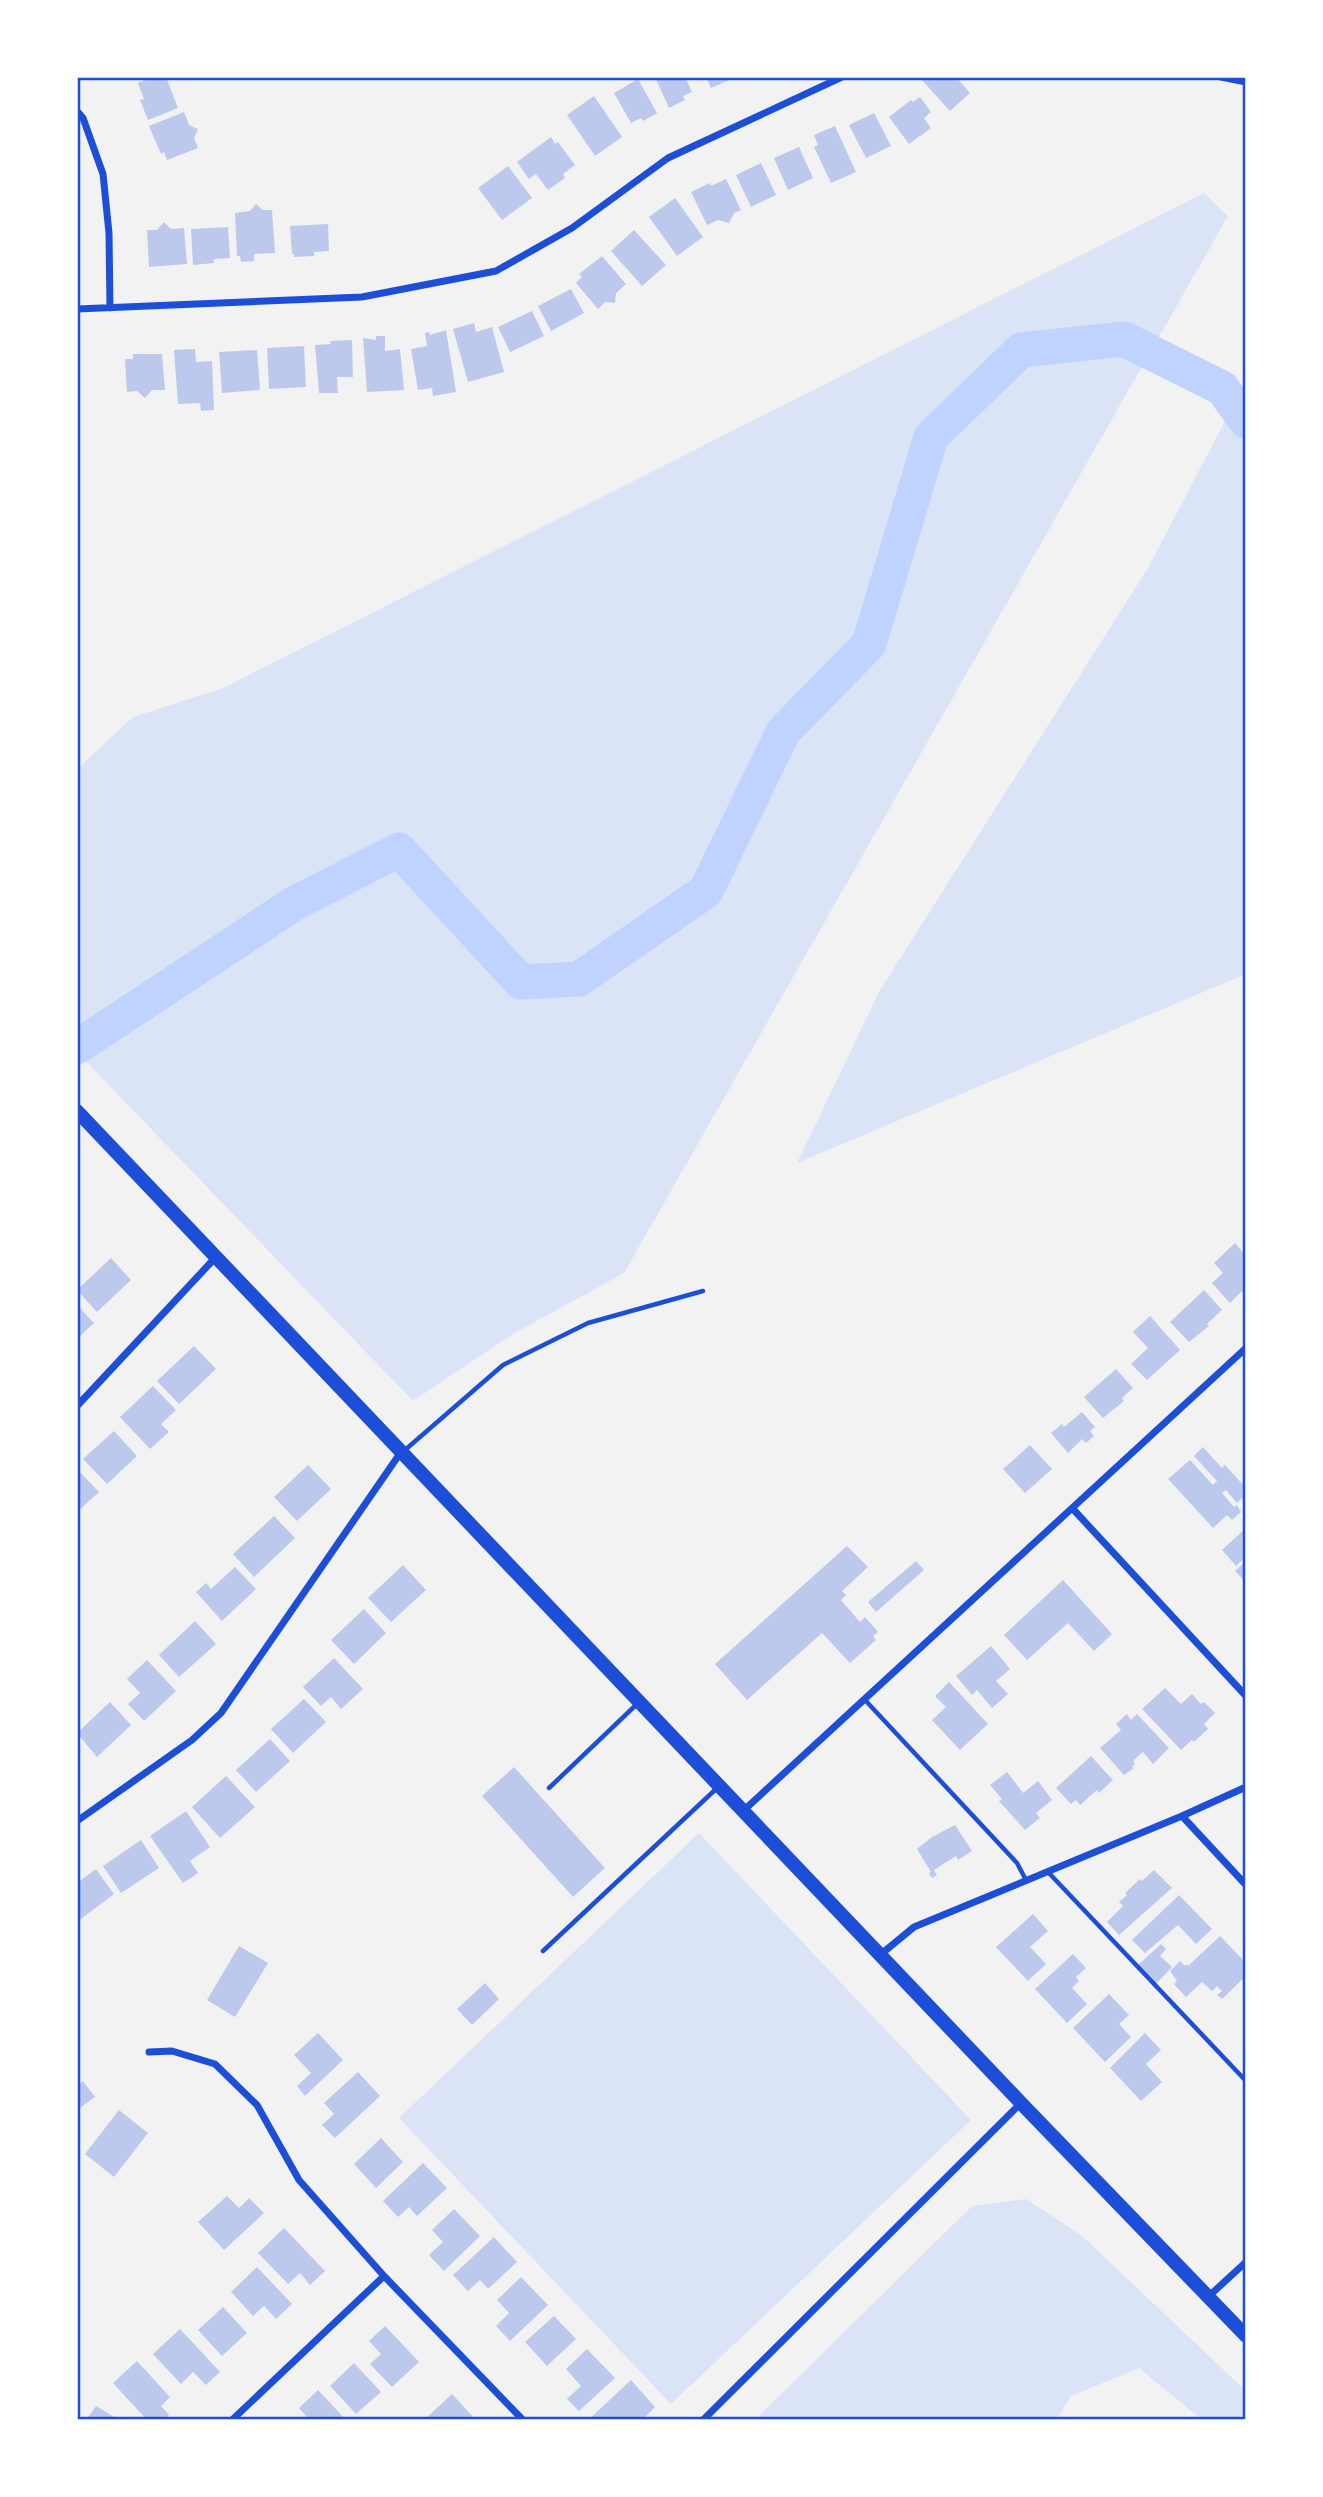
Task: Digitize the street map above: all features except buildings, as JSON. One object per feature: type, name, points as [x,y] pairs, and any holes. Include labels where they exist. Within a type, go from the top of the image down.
[{"type":"main road","points":[[77,1111],[1246,2336]]},
{"type":"street","points":[[77,309],[362,297],[496,271],[572,228],[668,158],[842,77]]},
{"type":"street","points":[[1221,77],[1246,82]]},
{"type":"street","points":[[77,111],[83,118],[103,174],[109,233],[110,308]]},
{"type":"street","points":[[77,1406],[215,1258]]},
{"type":"street","points":[[743,1811],[1246,1348]]},
{"type":"street","points":[[77,1821],[192,1740],[221,1713],[401,1452]]},
{"type":"street","points":[[1072,1508],[1246,1695]]},
{"type":"street","points":[[880,1955],[914,1927],[1246,1787]]},
{"type":"street","points":[[1182,1816],[1246,1885]]},
{"type":"street","points":[[149,2052],[172,2051],[215,2064],[257,2105],[299,2180],[384,2276],[523,2420]]},
{"type":"street","points":[[704,2420],[1021,2103]]},
{"type":"street","points":[[1209,2296],[1246,2262]]},
{"type":"street","points":[[232,2420],[384,2276]]},
{"type":"lane","points":[[401,1452],[503,1364],[588,1323],[703,1291]]},
{"type":"lane","points":[[865,1700],[1017,1863],[1026,1881]]},
{"type":"lane","points":[[549,1788],[639,1702]]},
{"type":"lane","points":[[543,1951],[720,1786]]},
{"type":"lane","points":[[1048,1872],[1246,2081]]},
{"type":"shaded area","points":[[1204,193],[1228,216],[624,1273],[513,1334],[413,1401],[77,1052],[77,769],[133,717],[223,688]]},
{"type":"shaded area","points":[[1246,381],[1246,974],[797,1163],[880,990],[1148,568]]},
{"type":"shaded area","points":[[699,1833],[971,2120],[671,2404],[399,2118]]},
{"type":"shaded area","points":[[1026,2199],[1081,2235],[1246,2391],[1246,2412],[1236,2420],[1202,2420],[1139,2368],[1071,2396],[1056,2420],[755,2420],[972,2206]]},
{"type":"waterway","points":[[77,1047],[295,903],[399,850],[521,982],[579,979],[706,891],[783,732],[869,644],[931,437],[1021,350],[1124,339],[1222,388],[1246,421]]}]
